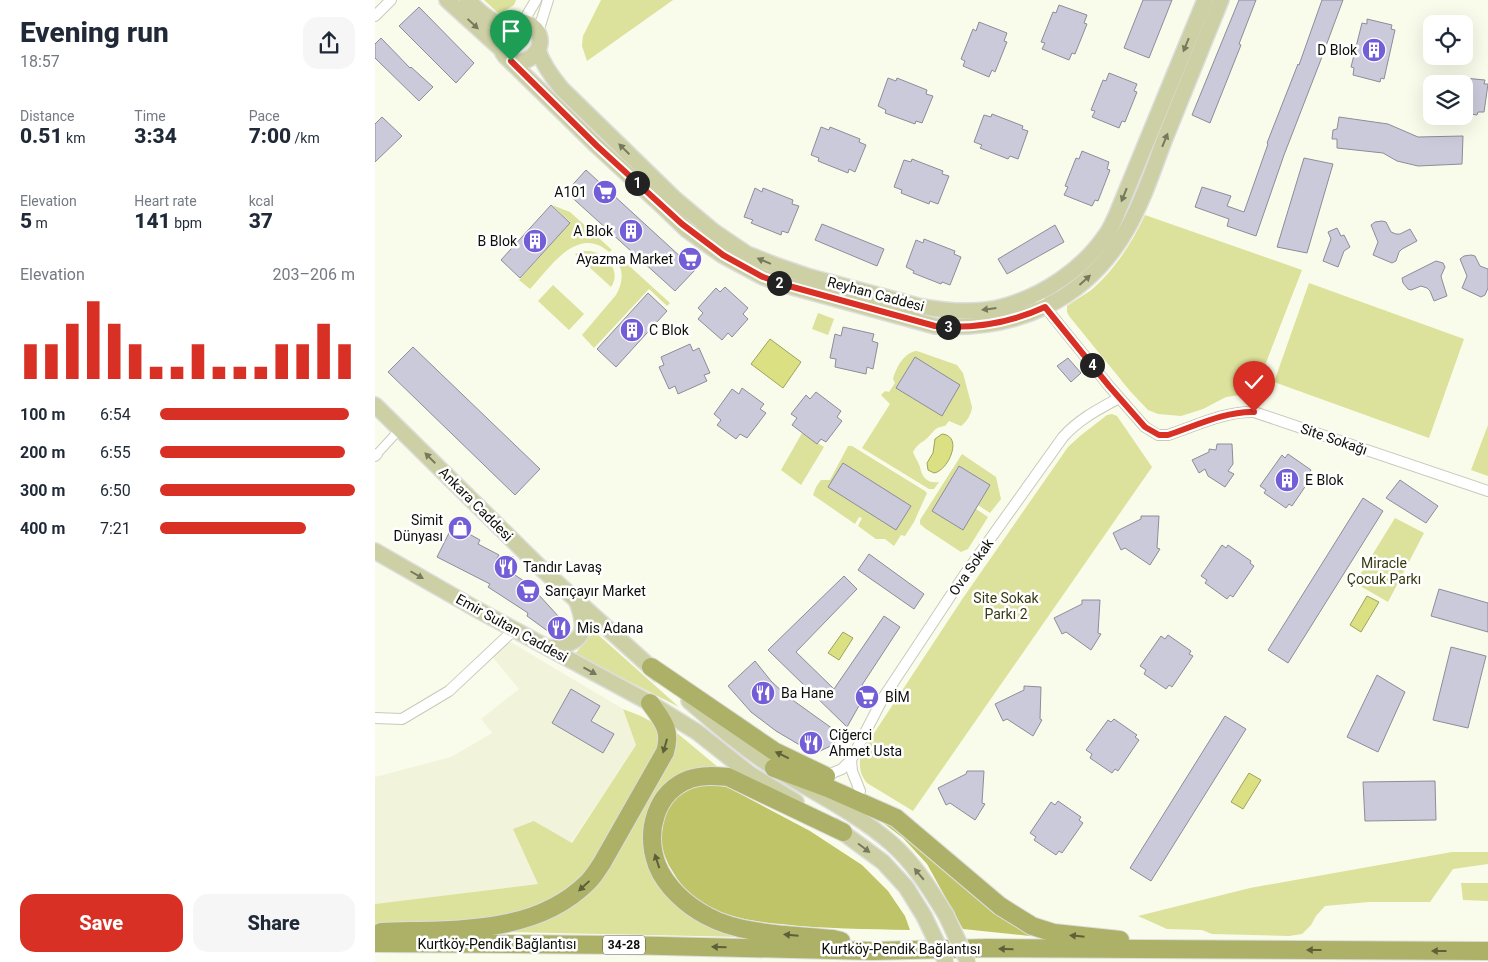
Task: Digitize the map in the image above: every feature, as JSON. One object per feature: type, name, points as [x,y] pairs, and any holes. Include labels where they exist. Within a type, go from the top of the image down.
[{"type":"highway","points":[[651,668],[774,751],[860,791],[907,818],[966,877]]},
{"type":"highway","points":[[375,932],[487,928],[536,916],[575,894],[590,880],[602,863],[665,752],[668,733],[663,720],[650,703]]},
{"type":"highway","points":[[774,768],[828,788],[896,818],[1000,906],[1032,926],[1054,933],[1104,938],[1177,950]]},
{"type":"highway","points":[[843,832],[728,778],[711,776],[692,778],[677,785],[665,796],[654,818],[651,839],[657,865],[670,886],[684,901],[705,915],[737,928],[833,939],[873,951]]},
{"type":"highway","name":"Kurtköy-Pendik Bağlantısı","points":[[375,943],[622,945],[873,951],[987,948],[1488,951]]},
{"type":"main road","points":[[447,0],[500,48],[511,61],[518,63],[532,58],[540,44],[538,32],[534,27],[529,24],[499,24],[487,19],[467,0]]},
{"type":"main road","name":"Reyhan Caddesi","points":[[511,61],[597,146],[687,230],[743,267],[780,283],[808,284],[936,310],[972,310],[1001,307],[1035,294],[1080,265],[1106,236],[1205,0]]},
{"type":"main road","name":"Reyhan Caddesi","points":[[538,50],[551,75],[562,89],[675,199],[713,230],[747,254],[775,265],[808,284],[935,326],[955,328],[1015,319],[1045,307],[1068,294],[1085,281],[1109,255],[1120,241],[1139,203],[1221,0]]},
{"type":"main road","points":[[500,48],[499,42],[501,37],[516,24]]},
{"type":"main road","points":[[1139,160],[1154,167]]},
{"type":"main road","name":"Ankara Caddesi","points":[[375,405],[577,602],[735,741],[774,768],[857,818],[891,843],[923,878],[946,915],[968,962]]},
{"type":"main road","name":"Emir Sultan Caddesi","points":[[375,551],[650,703],[697,732],[750,774],[843,832],[883,862],[906,887],[924,916],[946,962]]},
{"type":"main road","points":[[549,648],[568,645],[578,638],[583,628],[582,616],[577,602]]},
{"type":"street","points":[[375,16],[391,0]]},
{"type":"street","points":[[516,24],[536,0]]},
{"type":"street","points":[[538,32],[548,0]]},
{"type":"street","name":"Site Sokağı","points":[[1035,294],[1119,398],[1145,427],[1159,435],[1168,435],[1228,414],[1254,412],[1488,491]]},
{"type":"street","name":"Ova Sokak","points":[[825,776],[842,769],[851,760],[883,698],[963,577],[1063,437],[1084,418],[1119,398]]},
{"type":"street","points":[[376,455],[400,429]]},
{"type":"street","points":[[375,718],[402,719],[449,691],[515,630]]},
{"type":"street","points":[[851,760],[852,771],[860,791]]},
{"type":"shaded area","points":[[770,339],[801,362],[783,388],[751,364]]},
{"type":"shaded area","points":[[942,434],[949,436],[953,447],[944,466],[934,473],[928,470],[927,463],[933,453],[935,439]]},
{"type":"shaded area","points":[[1367,596],[1379,602],[1361,632],[1350,625]]},
{"type":"shaded area","points":[[843,632],[853,638],[839,660],[828,653]]},
{"type":"shaded area","points":[[504,638],[623,709],[636,745],[571,843],[534,821],[539,884],[375,904],[375,777],[451,757],[492,733],[481,719],[519,689],[490,654]]},
{"type":"shaded area","points":[[1249,773],[1261,780],[1243,809],[1231,802]]},
{"type":"shaded area","points":[[700,783],[727,787],[810,831],[862,865],[888,891],[905,916],[910,930],[829,928],[748,920],[715,910],[703,903],[686,889],[670,868],[663,849],[662,838],[665,816],[672,803],[683,793],[699,786]]},
{"type":"shaded area","points":[[870,813],[903,833],[1049,938],[963,929],[927,864],[903,838]]},
{"type":"green space","points":[[484,0],[516,0],[514,5],[499,14]]},
{"type":"green space","points":[[601,0],[673,0],[587,61],[582,46],[583,36]]},
{"type":"green space","points":[[552,205],[570,212],[612,250],[609,252],[597,245],[586,243],[575,246],[555,261],[530,289],[519,280],[570,222]]},
{"type":"green space","points":[[1145,215],[1302,270],[1253,396],[1226,397],[1203,409],[1181,416],[1158,414],[1148,410],[1130,391],[1069,316],[1067,306],[1090,291],[1115,266]]},
{"type":"green space","points":[[585,251],[598,254],[609,262],[615,274],[611,287],[575,254]]},
{"type":"green space","points":[[615,253],[670,303],[667,306],[649,289],[594,348],[582,335],[619,290],[622,275],[619,265],[613,256]]},
{"type":"green space","points":[[1309,283],[1464,339],[1429,438],[1274,382]]},
{"type":"green space","points":[[553,285],[584,314],[569,330],[538,301]]},
{"type":"green space","points":[[818,313],[834,319],[828,335],[812,329]]},
{"type":"green space","points":[[917,351],[957,365],[963,373],[972,407],[970,415],[963,425],[961,426],[949,421],[945,426],[936,429],[913,452],[924,477],[931,482],[939,482],[934,489],[929,489],[862,448],[890,404],[881,395],[885,391],[889,392],[895,383],[893,379],[896,370],[904,357]]},
{"type":"green space","name":"Site Sokak Parkı 2","points":[[1107,415],[1117,416],[1152,467],[913,811],[867,783],[860,769],[861,753],[963,598],[1068,447]]},
{"type":"green space","points":[[1488,425],[1488,476],[1471,470]]},
{"type":"green space","points":[[802,433],[824,447],[801,485],[781,470]]},
{"type":"green space","points":[[848,446],[852,446],[927,493],[914,522],[905,536],[901,535],[894,546],[885,539],[876,539],[858,526],[862,518],[859,517],[855,524],[813,495],[821,480],[830,480]]},
{"type":"green space","points":[[962,454],[996,477],[1001,499],[990,513],[978,505],[976,509],[988,517],[968,549],[961,552],[926,529],[920,524],[920,520]]},
{"type":"green space","name":"Miracle Çocuk Parkı","points":[[1395,518],[1424,533],[1388,602],[1355,583]]},
{"type":"green space","points":[[594,631],[679,707],[575,654]]},
{"type":"green space","points":[[623,709],[653,723],[658,727],[661,739],[657,750],[598,859],[571,889],[529,911],[488,919],[375,924],[375,904],[538,884],[513,829],[534,821],[572,843],[636,745]]},
{"type":"green space","points":[[677,733],[719,768],[703,767],[688,770],[666,782],[650,805],[644,830],[646,853],[653,871],[743,937],[502,932],[559,913],[664,770],[677,744]]},
{"type":"green space","points":[[1452,852],[1488,852],[1488,864],[1453,869],[1430,902],[1369,902],[1325,906],[1302,934],[1289,936],[1212,934],[1202,930],[1167,929],[1138,916],[1250,888]]},
{"type":"green space","points":[[1461,883],[1488,883],[1488,901],[1463,900]]},
{"type":"building","points":[[1143,0],[1172,0],[1149,58],[1124,48]]},
{"type":"building","points":[[1239,0],[1256,0],[1239,44],[1241,45],[1210,123],[1192,115]]},
{"type":"building","points":[[1322,0],[1343,0],[1284,155],[1256,236],[1227,226],[1229,219],[1195,207],[1202,187],[1231,196],[1227,206],[1244,212],[1267,143],[1299,65]]},
{"type":"building","points":[[1059,5],[1087,15],[1084,23],[1087,24],[1075,54],[1072,53],[1069,60],[1042,49],[1045,43],[1041,42],[1053,12],[1056,13]]},
{"type":"building","points":[[419,7],[474,63],[456,83],[399,26]]},
{"type":"building","name":"D Blok","points":[[1367,19],[1392,25],[1391,29],[1395,30],[1384,79],[1381,78],[1380,82],[1353,75],[1354,68],[1351,67],[1362,23],[1367,24]]},
{"type":"building","points":[[979,22],[1007,33],[1004,41],[1007,42],[995,72],[992,70],[989,77],[963,66],[965,61],[961,59],[973,29],[976,31]]},
{"type":"building","points":[[381,38],[410,68],[433,87],[419,101],[375,58],[375,44]]},
{"type":"building","points":[[1109,73],[1137,84],[1134,91],[1137,92],[1125,122],[1122,121],[1119,128],[1092,117],[1095,111],[1091,110],[1103,80],[1106,81]]},
{"type":"building","points":[[888,78],[896,81],[897,78],[927,90],[926,94],[933,96],[922,123],[916,121],[915,124],[885,113],[886,110],[878,106]]},
{"type":"building","points":[[1473,79],[1485,80],[1484,84],[1488,84],[1484,112],[1478,112],[1477,115],[1473,114]]},
{"type":"building","points":[[992,114],[1023,126],[1022,129],[1028,131],[1018,159],[1010,156],[1008,159],[980,148],[982,145],[974,142],[984,115],[991,117]]},
{"type":"building","points":[[382,117],[402,136],[375,162],[375,124]]},
{"type":"building","points":[[1339,117],[1388,124],[1418,137],[1463,136],[1462,164],[1418,166],[1397,161],[1383,153],[1337,148],[1337,139],[1332,139],[1333,130],[1337,129]]},
{"type":"building","points":[[821,127],[829,130],[830,127],[860,139],[859,142],[866,145],[855,172],[849,169],[848,173],[818,161],[819,158],[811,155]]},
{"type":"building","points":[[1082,151],[1109,162],[1107,169],[1110,170],[1098,201],[1095,200],[1092,206],[1064,195],[1068,187],[1065,186],[1076,158],[1079,159]]},
{"type":"building","points":[[1304,158],[1333,164],[1307,253],[1277,247]]},
{"type":"building","points":[[912,159],[943,171],[942,174],[949,176],[938,204],[930,201],[929,204],[901,193],[902,190],[894,187],[904,160],[911,162]]},
{"type":"building","name":"A Blok","points":[[586,170],[695,270],[675,291],[566,192]]},
{"type":"building","points":[[755,188],[762,192],[763,188],[793,200],[792,204],[799,206],[788,233],[782,231],[781,235],[751,223],[753,220],[744,217]]},
{"type":"building","name":"B Blok","points":[[551,205],[570,223],[520,278],[501,260]]},
{"type":"building","points":[[1382,221],[1386,222],[1391,232],[1396,234],[1410,229],[1417,241],[1402,249],[1396,261],[1392,263],[1373,255],[1378,242],[1371,225]]},
{"type":"building","points":[[822,224],[884,249],[877,266],[815,240]]},
{"type":"building","points":[[1055,225],[1064,242],[1007,274],[998,259]]},
{"type":"building","points":[[1337,228],[1341,236],[1344,235],[1350,247],[1344,251],[1338,267],[1323,261],[1331,239],[1328,232]]},
{"type":"building","points":[[924,239],[955,251],[954,254],[961,257],[950,285],[942,282],[941,284],[913,273],[914,271],[906,267],[916,240],[923,243]]},
{"type":"building","points":[[1471,255],[1475,256],[1480,266],[1488,269],[1488,288],[1485,295],[1481,297],[1462,288],[1467,276],[1460,259]]},
{"type":"building","points":[[1436,261],[1443,263],[1445,267],[1441,276],[1447,296],[1434,301],[1427,288],[1421,286],[1411,290],[1408,289],[1403,283],[1402,278]]},
{"type":"building","points":[[725,287],[748,308],[743,314],[748,319],[732,337],[728,333],[722,340],[698,319],[703,313],[698,308],[716,288],[720,292]]},
{"type":"building","name":"C Blok","points":[[648,293],[667,311],[616,367],[597,349]]},
{"type":"building","points":[[843,327],[874,334],[872,341],[878,343],[873,369],[867,367],[866,374],[835,367],[836,359],[830,358],[835,334],[841,336]]},
{"type":"building","points":[[690,344],[693,351],[699,348],[710,373],[704,375],[707,381],[678,394],[675,386],[669,389],[659,367],[664,365],[661,357]]},
{"type":"building","points":[[413,347],[540,469],[515,495],[388,372]]},
{"type":"building","points":[[915,357],[960,385],[942,416],[896,388]]},
{"type":"building","points":[[1068,358],[1081,373],[1071,382],[1057,366]]},
{"type":"building","points":[[742,388],[764,404],[760,409],[766,413],[747,438],[740,434],[736,439],[717,425],[721,420],[714,414],[732,389],[739,394]]},
{"type":"building","points":[[816,392],[841,411],[837,417],[842,421],[826,442],[821,439],[817,444],[792,425],[797,418],[791,414],[806,395],[810,399]]},
{"type":"building","points":[[1217,444],[1232,444],[1233,464],[1228,471],[1234,474],[1225,487],[1208,476],[1205,469],[1199,473],[1192,460],[1209,452],[1209,449],[1216,450]]},
{"type":"building","name":"E Blok","points":[[1288,454],[1311,470],[1309,473],[1313,475],[1292,506],[1289,504],[1286,508],[1264,493],[1266,490],[1260,486],[1282,455],[1285,458]]},
{"type":"building","points":[[843,463],[911,506],[896,530],[828,487]]},
{"type":"building","points":[[959,466],[990,485],[963,530],[932,511]]},
{"type":"building","points":[[1400,480],[1438,506],[1426,523],[1386,498]]},
{"type":"building","points":[[1363,498],[1383,511],[1288,663],[1268,650]]},
{"type":"building","points":[[1141,516],[1159,516],[1157,548],[1160,549],[1150,565],[1125,548],[1121,550],[1113,533],[1141,519]]},
{"type":"building","points":[[453,525],[480,540],[478,544],[499,555],[495,562],[524,581],[522,584],[538,594],[559,617],[549,632],[527,616],[528,613],[488,587],[490,584],[437,557]]},
{"type":"building","points":[[1222,545],[1226,548],[1228,545],[1251,561],[1250,563],[1254,566],[1233,597],[1230,595],[1227,599],[1205,583],[1207,580],[1201,576]]},
{"type":"building","points":[[869,554],[924,594],[914,609],[858,570]]},
{"type":"building","points":[[844,576],[857,589],[796,652],[834,689],[884,616],[900,627],[862,685],[869,688],[847,727],[768,650]]},
{"type":"building","points":[[1439,589],[1488,603],[1488,632],[1431,616]]},
{"type":"building","points":[[1082,600],[1100,600],[1098,633],[1101,634],[1091,650],[1066,632],[1062,634],[1054,618],[1082,604]]},
{"type":"building","points":[[1168,635],[1191,651],[1189,654],[1193,656],[1172,687],[1169,685],[1166,689],[1144,674],[1146,670],[1140,666],[1161,636],[1165,639]]},
{"type":"building","points":[[1451,647],[1486,656],[1468,728],[1433,720]]},
{"type":"building","points":[[755,661],[771,681],[787,696],[840,734],[833,745],[820,751],[798,744],[776,731],[751,712],[728,686]]},
{"type":"building","points":[[1377,675],[1405,692],[1378,752],[1347,737]]},
{"type":"building","points":[[1024,686],[1041,687],[1040,719],[1042,720],[1033,736],[1007,719],[1003,721],[995,704],[1024,690]]},
{"type":"building","points":[[571,689],[600,706],[591,721],[614,734],[603,753],[552,723]]},
{"type":"building","points":[[1225,716],[1246,729],[1151,881],[1130,868]]},
{"type":"building","points":[[1114,719],[1137,735],[1135,737],[1139,740],[1118,771],[1115,769],[1112,773],[1090,758],[1092,754],[1086,750],[1108,720],[1111,722]]},
{"type":"building","points":[[967,771],[984,771],[982,803],[985,804],[975,820],[950,803],[946,805],[938,788],[966,774]]},
{"type":"building","points":[[1435,781],[1436,820],[1365,821],[1363,782]]},
{"type":"building","points":[[1058,801],[1081,817],[1079,820],[1083,823],[1062,853],[1059,851],[1056,855],[1034,840],[1036,837],[1030,833],[1051,802],[1055,805]]},
{"type":"place","name":"D Blok","points":[[1374,50]]},
{"type":"place","name":"A101","points":[[605,192]]},
{"type":"place","name":"A Blok","points":[[631,231]]},
{"type":"place","name":"B Blok","points":[[535,241]]},
{"type":"place","name":"Ayazma Market","points":[[690,259]]},
{"type":"place","name":"C Blok","points":[[632,330]]},
{"type":"place","name":"E Blok","points":[[1287,480]]},
{"type":"place","name":"Simit Dünyası","points":[[460,528]]},
{"type":"place","name":"Tandır Lavaş","points":[[506,567]]},
{"type":"place","name":"Sarıçayır Market","points":[[528,591]]},
{"type":"place","name":"Mis Adana","points":[[559,628]]},
{"type":"place","name":"Ba Hane","points":[[763,693]]},
{"type":"place","name":"BİM","points":[[867,697]]},
{"type":"place","name":"Ciğerci Ahmet Usta","points":[[811,743]]},
{"type":"route","points":[[511,61],[597,146],[687,230],[723,255],[763,277],[789,286],[935,326],[955,328],[980,326],[1008,321],[1045,307],[1145,427],[1159,435],[1168,435],[1228,414],[1254,412]]}]
